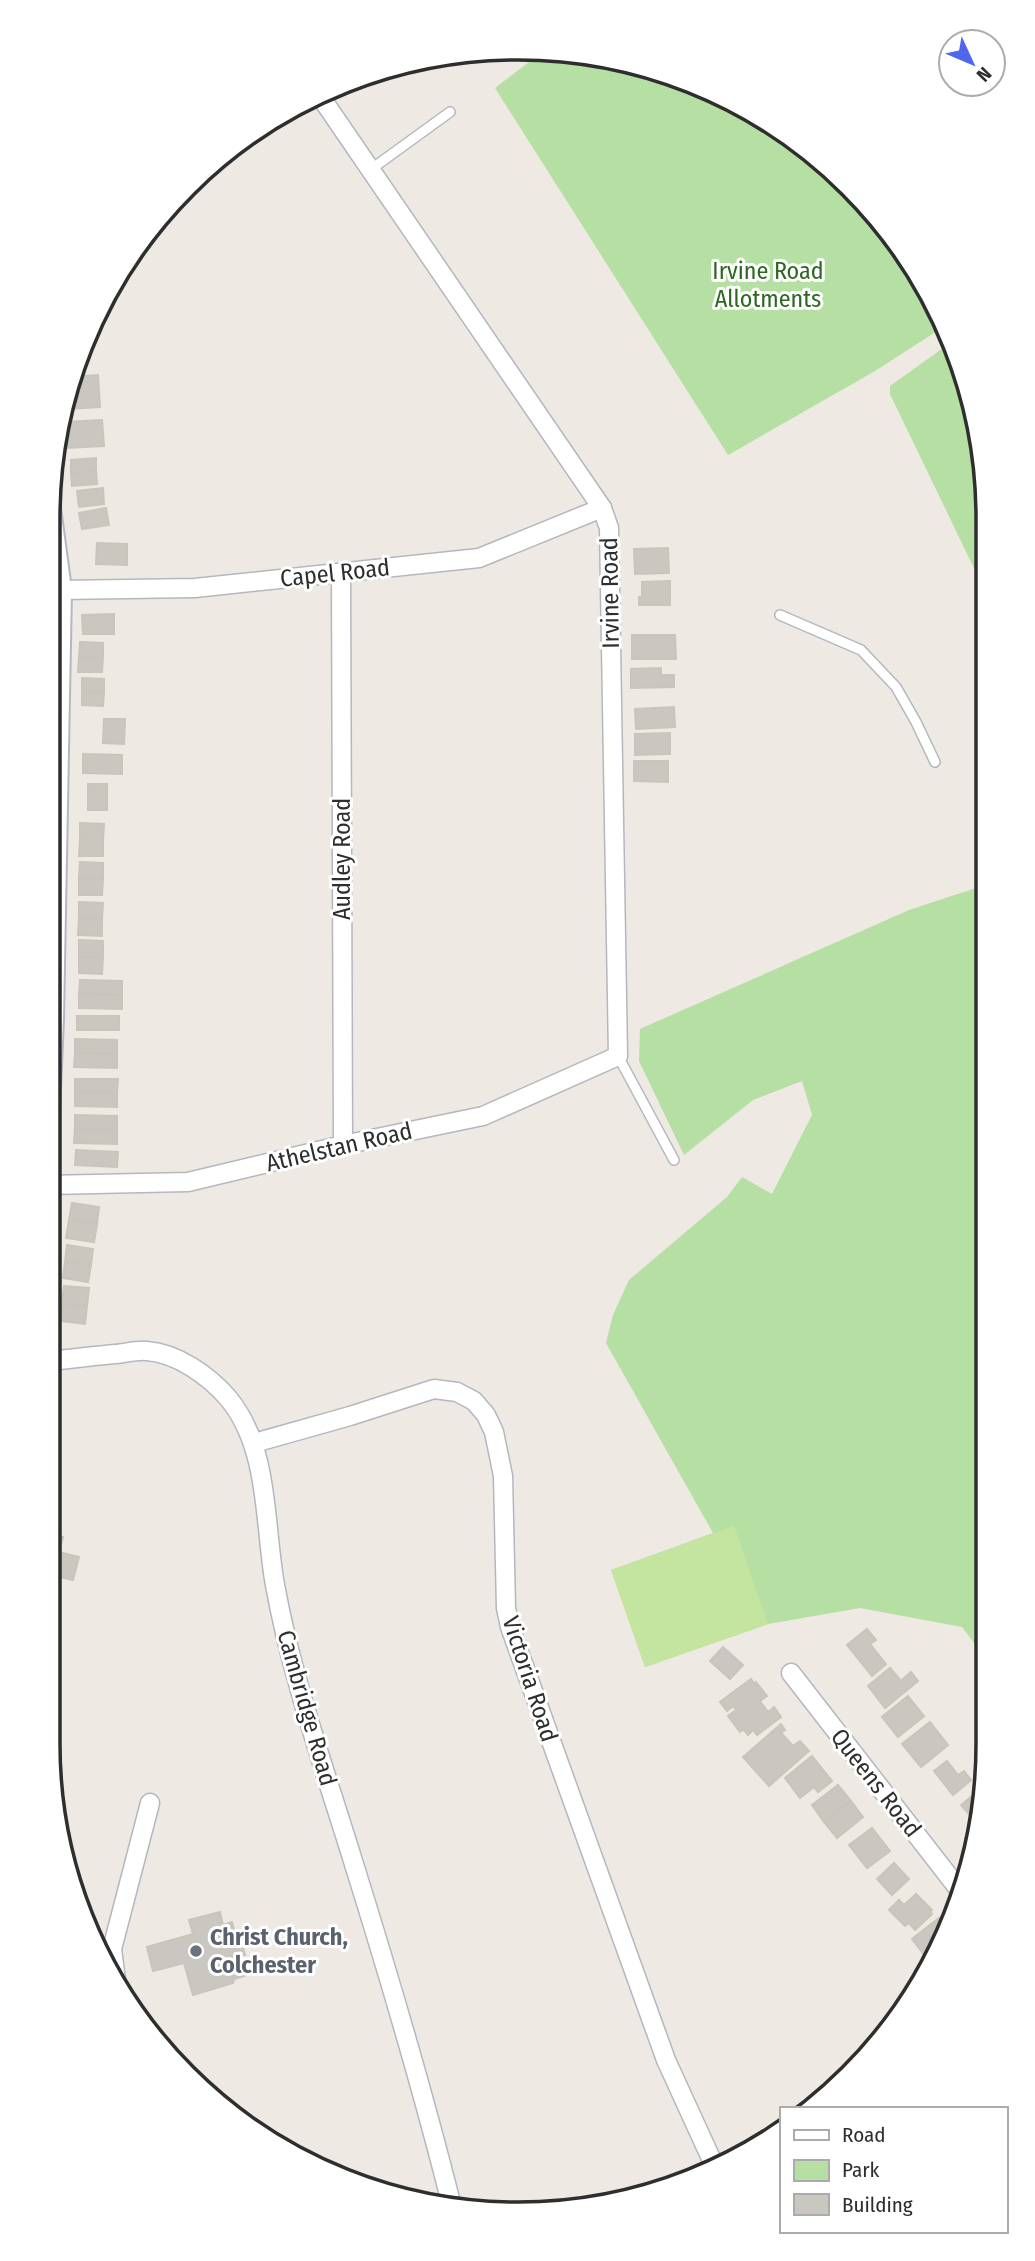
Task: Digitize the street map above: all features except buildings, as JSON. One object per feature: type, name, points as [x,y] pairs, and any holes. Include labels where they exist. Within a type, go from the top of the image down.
[{"type":"street","name":"Irvine Road","points":[[324,102],[602,508],[609,528],[618,1056]]},
{"type":"street","name":"Capel Road","points":[[60,590],[195,587],[479,558],[602,508]]},
{"type":"street","name":"Audley Road","points":[[341,573],[343,1145]]},
{"type":"street","name":"Athelstan Road","points":[[60,1185],[188,1182],[343,1145],[483,1116],[618,1056]]},
{"type":"street","name":"Cambridge Road","points":[[60,1360],[147,1350],[165,1355],[190,1367],[213,1383],[230,1400],[254,1443],[264,1486],[270,1554],[281,1616],[313,1736],[412,2055],[449,2197]]},
{"type":"street","name":"Victoria Road","points":[[254,1443],[434,1389],[457,1392],[474,1401],[486,1415],[494,1432],[503,1476],[506,1608],[510,1627],[666,2060],[711,2158]]},
{"type":"street","name":"Queens Road","points":[[791,1673],[954,1883]]},
{"type":"street","points":[[113,1957],[112,1949],[150,1803]]},
{"type":"lane","points":[[370,170],[450,111]]},
{"type":"lane","points":[[780,615],[861,650],[896,687],[934,762]]},
{"type":"lane","points":[[618,1056],[674,1160]]},
{"type":"green space","name":"Irvine Road Allotments","points":[[532,60],[577,63],[607,68],[665,84],[693,94],[747,121],[819,173],[862,216],[898,263],[936,332],[875,371],[728,455],[495,88]]},
{"type":"green space","points":[[943,348],[960,399],[972,458],[976,572],[890,394],[890,386]]},
{"type":"green space","points":[[976,888],[976,1645],[962,1627],[860,1608],[768,1624],[645,1667],[611,1570],[713,1533],[606,1343],[613,1315],[629,1280],[727,1197],[742,1177],[772,1194],[812,1115],[802,1081],[753,1100],[684,1155],[639,1061],[640,1029],[909,910]]},
{"type":"green space","points":[[734,1526],[768,1624],[645,1667],[611,1570]]},
{"type":"place","name":"Christ Church, Colchester","points":[[196,1951]]}]
